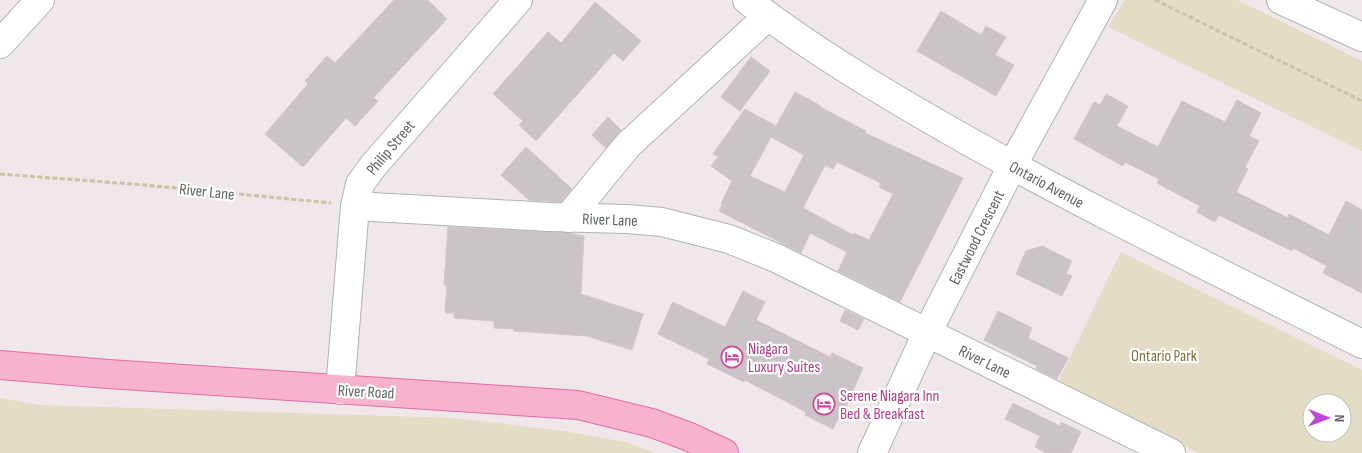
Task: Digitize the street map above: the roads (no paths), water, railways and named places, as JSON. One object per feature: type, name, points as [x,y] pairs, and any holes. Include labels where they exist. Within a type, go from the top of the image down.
[{"type":"main road","name":"River Road","points":[[0,365],[578,405],[652,423],[724,453]]},
{"type":"street","points":[[0,44],[40,0]]},
{"type":"street","name":"Philip Street","points":[[340,390],[355,206],[360,184],[373,166],[518,0]]},
{"type":"street","name":"Eastwood Crescent","points":[[872,453],[928,333],[1012,166],[1103,0]]},
{"type":"street","points":[[1282,0],[1362,37]]},
{"type":"street","points":[[568,218],[628,145],[758,8]]},
{"type":"street","name":"Ontario Avenue","points":[[758,8],[884,93],[1012,166],[1362,344]]},
{"type":"street","name":"River Lane","points":[[355,206],[662,222],[729,239],[776,258],[1172,453]]},
{"type":"place","name":"Niagara Luxury Suites","points":[[732,357]]},
{"type":"place","name":"Serene Niagara Inn Bed & Breakfast","points":[[824,404]]},
{"type":"park label","name":"Ontario Park","points":[[1164,355]]}]
